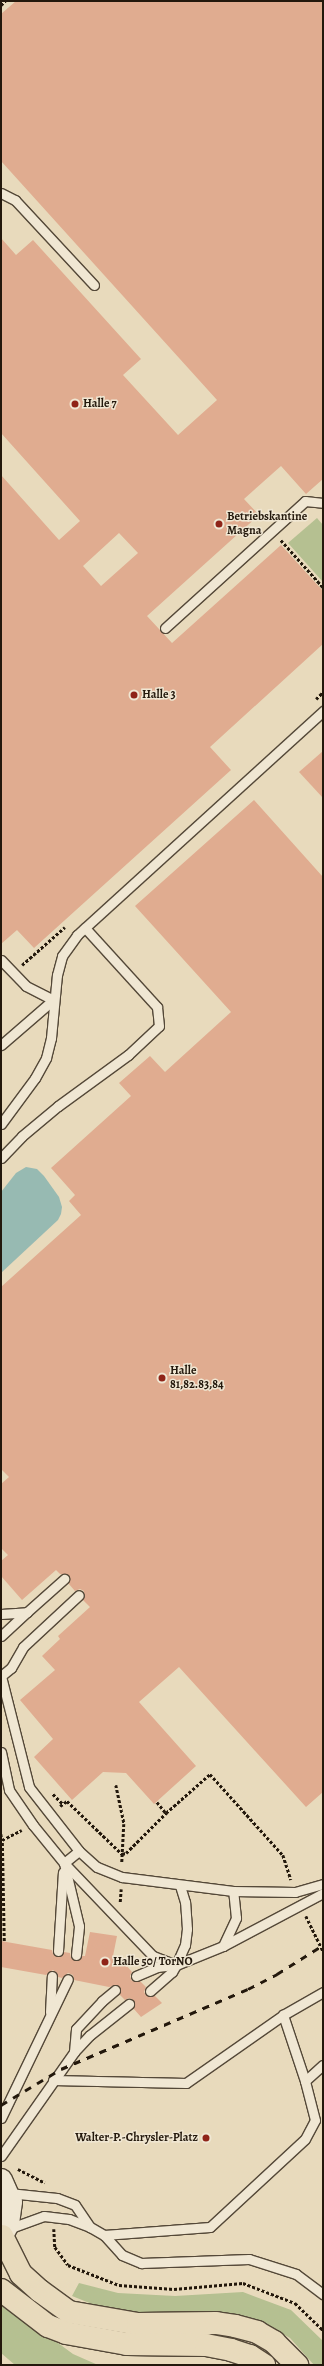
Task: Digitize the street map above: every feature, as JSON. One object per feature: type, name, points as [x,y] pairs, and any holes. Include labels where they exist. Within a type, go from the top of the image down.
[{"type":"highway","points":[[3,2234],[21,2274],[40,2291],[69,2312],[138,2324],[216,2323],[235,2326],[256,2332],[274,2342],[297,2365]]},
{"type":"highway","points":[[1,2290],[48,2326],[66,2333],[126,2344],[206,2345],[231,2350],[250,2356],[264,2365]]},
{"type":"main road","points":[[3,2234],[10,2212],[7,2179]]},
{"type":"lane","points":[[1,193],[15,200],[94,285]]},
{"type":"lane","points":[[165,628],[305,501],[323,503]]},
{"type":"lane","points":[[1,1124],[35,1078],[46,1058],[51,1038],[53,1000],[62,956],[85,928],[323,711]]},
{"type":"lane","points":[[1,1158],[22,1136],[58,1106],[128,1055],[158,1026],[158,1007],[85,928]]},
{"type":"lane","points":[[1,960],[26,986],[53,1000]]},
{"type":"lane","points":[[1,1045],[53,1000]]},
{"type":"lane","points":[[1,1636],[64,1579]]},
{"type":"lane","points":[[79,1595],[23,1647],[11,1668],[1,1676],[29,1787],[49,1815],[79,1851],[97,1867],[122,1877],[180,1886],[233,1891],[295,1892],[323,1884]]},
{"type":"lane","points":[[1,1614],[27,1612]]},
{"type":"lane","points":[[1,1752],[9,1790],[33,1825],[64,1863],[153,1956],[176,1965]]},
{"type":"lane","points":[[58,1951],[64,1863],[79,1851]]},
{"type":"lane","points":[[64,1863],[79,1926],[76,1954]]},
{"type":"lane","points":[[150,1991],[172,1972],[185,1945],[187,1929],[185,1902],[180,1886]]},
{"type":"lane","points":[[223,1946],[236,1918],[233,1891]]},
{"type":"lane","points":[[136,1976],[157,1967],[176,1965],[223,1946],[323,1893]]},
{"type":"lane","points":[[50,2016],[52,1976]]},
{"type":"lane","points":[[1,2118],[68,1979]]},
{"type":"lane","points":[[74,2052],[76,2029],[102,2001],[116,1990]]},
{"type":"lane","points":[[53,2080],[186,2083],[283,2015],[323,1992]]},
{"type":"lane","points":[[1,2156],[74,2052],[90,2035],[129,2004]]},
{"type":"lane","points":[[104,2235],[210,2227],[305,2139],[315,2120],[306,2081],[283,2015]]},
{"type":"lane","points":[[306,2081],[323,2064]]},
{"type":"lane","points":[[7,2179],[48,2196],[75,2205],[90,2226]]},
{"type":"lane","points":[[3,2234],[23,2222],[52,2216],[90,2226],[104,2235],[122,2255],[141,2263],[249,2258],[296,2274],[323,2294]]},
{"type":"path","points":[[1,5],[5,1]]},
{"type":"path","points":[[273,531],[323,587]]},
{"type":"path","points":[[13,973],[57,934]]},
{"type":"path","points":[[49,1815],[67,1801],[122,1854],[126,1853],[210,1774],[283,1855],[295,1892]]},
{"type":"path","points":[[157,1802],[166,1814]]},
{"type":"path","points":[[2,1840],[33,1825]]},
{"type":"path","points":[[1,1834],[4,1941]]},
{"type":"path","points":[[301,1904],[322,1949]]},
{"type":"path","points":[[7,2179],[46,2184],[48,2196]]},
{"type":"path","points":[[52,2216],[55,2247],[68,2265],[119,2285],[174,2289],[243,2283],[295,2303],[323,2330]]},
{"type":"green space","points":[[317,518],[323,525],[323,582],[288,543]]},
{"type":"green space","points":[[79,2283],[118,2293],[175,2296],[243,2292],[291,2310],[323,2341],[323,2365],[314,2365],[290,2338],[257,2320],[217,2313],[112,2312],[72,2296]]},
{"type":"green space","points":[[1,2301],[73,2354],[98,2365],[15,2365],[1,2353]]},
{"type":"water","points":[[26,1167],[37,1169],[44,1176],[59,1197],[62,1207],[61,1214],[58,1220],[1,1273],[1,1192],[16,1173]]},
{"type":"building","points":[[16,1],[323,1],[323,479],[306,494],[281,466],[244,499],[259,515],[147,616],[172,643],[281,545],[323,591],[323,644],[210,747],[231,770],[34,948],[17,930],[1,944],[1,475],[59,540],[80,521],[1,433],[1,238],[16,255],[33,240],[141,359],[123,375],[178,435],[217,400],[1,161],[1,14]],"holes":[[[119,533],[138,553],[101,586],[83,566]]]},
{"type":"building","points":[[323,751],[323,798],[299,772]]},
{"type":"building","name":"Halle 81,82.83,84","points":[[254,800],[323,877],[323,1792],[306,1807],[179,1667],[139,1702],[196,1766],[154,1804],[126,1773],[103,1772],[72,1800],[34,1757],[53,1739],[20,1700],[55,1670],[42,1656],[60,1639],[58,1636],[90,1607],[83,1600],[84,1591],[80,1589],[75,1591],[68,1583],[70,1578],[68,1575],[60,1574],[56,1570],[22,1600],[1,1576],[1,1561],[8,1555],[1,1548],[1,1484],[9,1477],[1,1469],[1,1287],[81,1215],[69,1201],[75,1195],[51,1168],[131,1096],[119,1083],[150,1056],[165,1072],[231,1012],[135,906]]},
{"type":"building","points":[[90,1932],[117,1936],[113,1956],[126,1959],[125,1964],[132,1972],[130,1976],[132,1981],[140,1981],[146,1987],[144,1992],[146,1995],[154,1995],[162,2003],[141,2017],[133,2008],[135,2004],[133,2000],[129,1998],[125,2000],[119,1994],[121,1989],[117,1985],[109,1987],[74,1980],[73,1975],[68,1973],[62,1978],[58,1977],[57,1973],[53,1970],[46,1975],[1,1967],[1,1941],[52,1950],[53,1954],[57,1957],[64,1952],[70,1953],[71,1958],[76,1961],[82,1956],[85,1956]]},
{"type":"railway","points":[[1,2105],[61,2069],[248,1989],[277,1974],[323,1945]]},
{"type":"place","name":"Halle 7","points":[[75,404]]},
{"type":"place","name":"Betriebskantine Magna","points":[[219,524]]},
{"type":"place","name":"Halle 3","points":[[134,695]]},
{"type":"place","name":"Halle 81,82.83,84","points":[[162,1378]]},
{"type":"place","name":"Halle 50/ TorNO","points":[[105,1962]]},
{"type":"place","name":"Walter-P.-Chrysler-Platz","points":[[206,2138]]}]
